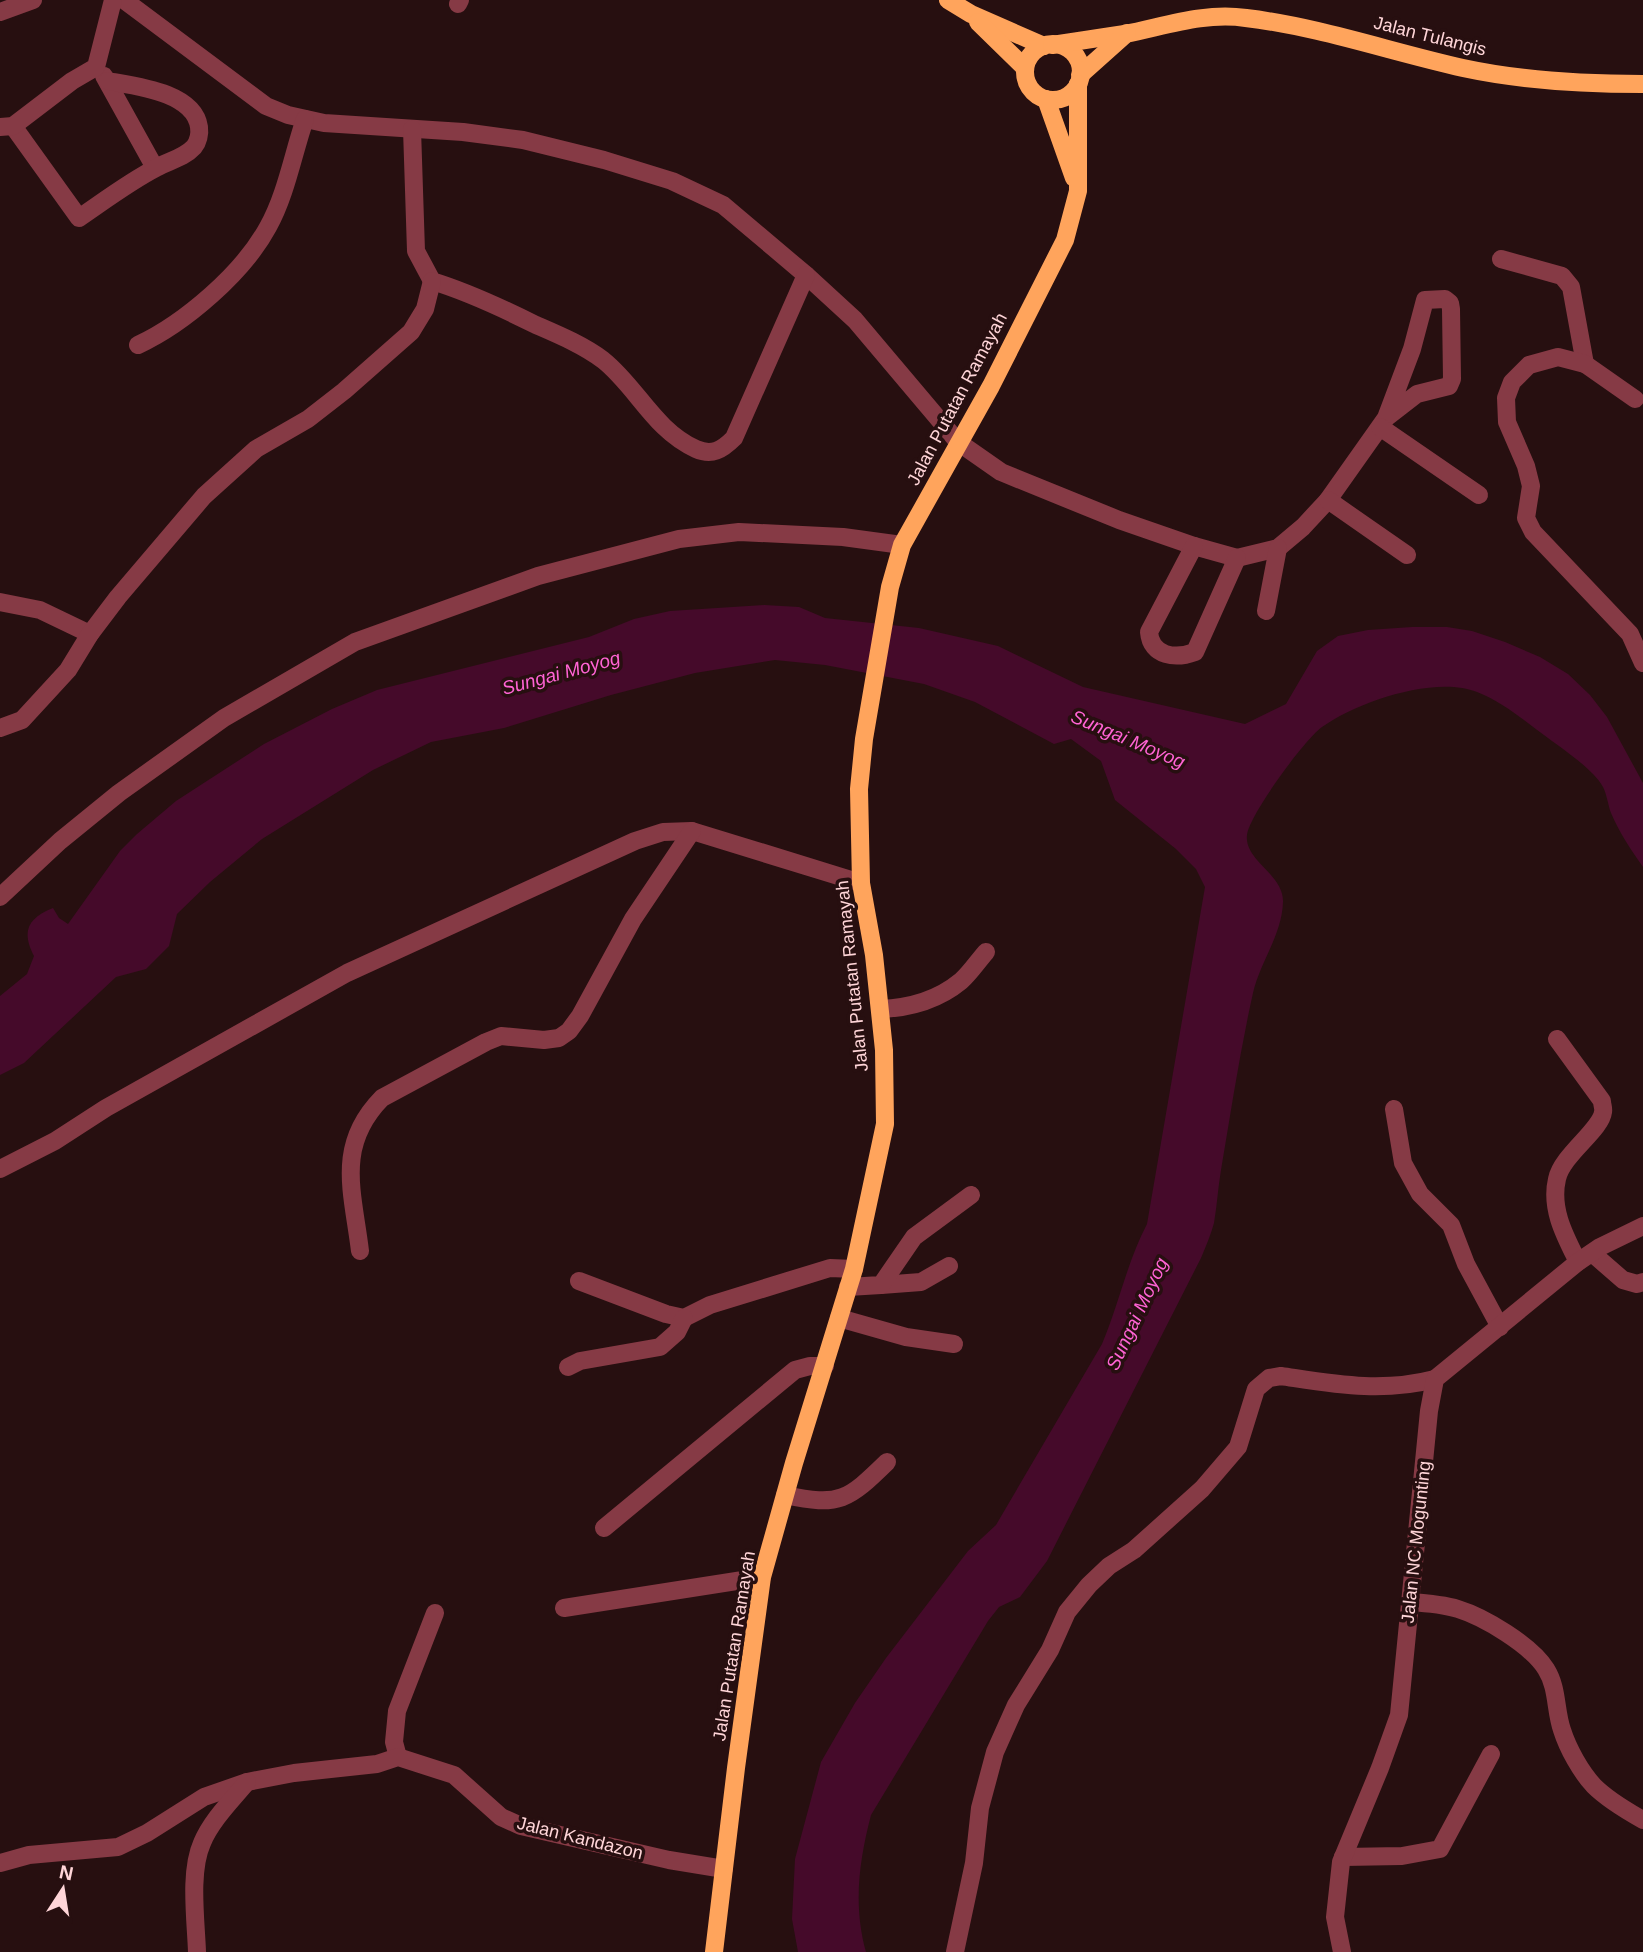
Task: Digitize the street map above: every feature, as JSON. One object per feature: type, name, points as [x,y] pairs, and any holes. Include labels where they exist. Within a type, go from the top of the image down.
[{"type":"main road","points":[[948,0],[971,15],[1025,68]]},
{"type":"main road","points":[[971,15],[1048,45],[1070,50],[1080,66],[1079,80],[1072,92],[1056,100],[1046,99],[1030,89],[1025,75],[1031,54],[1048,45]]},
{"type":"main road","name":"Jalan Tulangis","points":[[1048,45],[1127,33],[1195,18],[1244,17],[1362,40],[1462,68],[1526,79],[1579,84],[1643,84]]},
{"type":"main road","name":"Jalan Tulangis","points":[[1079,80],[1127,33]]},
{"type":"main road","name":"Jalan Putatan Ramayah","points":[[714,1952],[762,1577],[854,1269],[885,1124],[884,1050],[880,1009],[874,955],[861,883],[859,789],[864,739],[890,587],[902,545],[990,386],[1065,240],[1078,191],[1079,80]]},
{"type":"main road","points":[[1046,99],[1078,191]]},
{"type":"street","points":[[0,12],[33,0]]},
{"type":"street","points":[[108,81],[163,92],[180,100],[191,110],[199,124],[196,145],[155,168],[79,218],[6,126],[72,80],[96,67],[113,0]]},
{"type":"street","points":[[124,0],[266,106],[324,123],[463,132],[523,140],[604,160],[672,181],[723,205],[855,320],[958,442],[1001,472],[1037,488],[1194,546],[1237,558],[1278,548],[1303,527],[1328,500],[1383,423],[1419,326],[1425,300],[1445,299],[1450,303],[1451,309],[1452,379],[1449,386],[1418,394],[1383,423]]},
{"type":"street","points":[[96,67],[108,81],[155,168]]},
{"type":"street","points":[[138,345],[159,335],[205,299],[249,255],[269,225],[304,119]]},
{"type":"street","points":[[412,129],[416,251],[424,271],[432,281],[480,298],[570,340],[603,360],[630,387],[661,426],[697,449],[713,453],[724,448],[734,438],[806,275]]},
{"type":"street","points":[[1501,259],[1562,276],[1571,287],[1585,364]]},
{"type":"street","points":[[0,728],[22,720],[68,670],[90,634],[118,597],[204,496],[256,449],[307,419],[344,391],[411,332],[425,309],[432,281]]},
{"type":"street","points":[[1635,399],[1585,364],[1558,357],[1529,365],[1512,382],[1506,398],[1507,422],[1526,466],[1531,486],[1526,518],[1533,533],[1630,634],[1643,663]]},
{"type":"street","points":[[1401,378],[1418,394]]},
{"type":"street","points":[[1383,423],[1479,495]]},
{"type":"street","points":[[1328,500],[1407,555]]},
{"type":"street","points":[[0,897],[60,841],[159,764],[224,718],[355,642],[538,576],[678,539],[739,532],[843,537],[902,545]]},
{"type":"street","points":[[1194,546],[1149,632],[1150,643],[1155,649],[1180,658],[1195,652],[1237,558]]},
{"type":"street","points":[[1266,611],[1278,548]]},
{"type":"street","points":[[0,602],[40,610],[90,634]]},
{"type":"street","points":[[360,1251],[349,1167],[353,1143],[370,1110],[382,1098],[500,1036],[544,1040],[559,1038],[569,1031],[580,1016],[633,919],[692,831]]},
{"type":"street","points":[[0,1169],[55,1141],[117,1102],[376,958],[635,841],[663,832],[692,831],[861,883]]},
{"type":"street","points":[[880,1009],[904,1008],[932,999],[961,981],[986,952]]},
{"type":"street","points":[[1557,1039],[1602,1101],[1603,1113],[1599,1122],[1560,1170],[1556,1181],[1557,1211],[1561,1227],[1585,1257],[1623,1280],[1637,1284],[1643,1282]]},
{"type":"street","points":[[1394,1109],[1403,1163],[1420,1194],[1451,1226],[1466,1264],[1500,1327]]},
{"type":"street","points":[[881,1285],[914,1237],[971,1195]]},
{"type":"street","points":[[955,1952],[974,1863],[980,1808],[995,1752],[1016,1705],[1050,1650],[1067,1612],[1089,1585],[1109,1566],[1135,1550],[1202,1489],[1237,1447],[1256,1389],[1269,1378],[1281,1376],[1365,1388],[1407,1386],[1434,1379],[1585,1257],[1643,1226]]},
{"type":"street","points":[[848,1287],[921,1282],[949,1266]]},
{"type":"street","points":[[579,1281],[666,1314],[684,1318],[710,1306],[830,1268],[854,1269]]},
{"type":"street","points":[[568,1367],[580,1362],[660,1348],[677,1332],[684,1318]]},
{"type":"street","points":[[839,1318],[896,1335],[954,1344]]},
{"type":"street","points":[[604,1528],[795,1370],[824,1366]]},
{"type":"street","name":"Jalan NC Mogunting","points":[[1342,1952],[1335,1917],[1343,1857],[1399,1715],[1434,1379]]},
{"type":"street","points":[[785,1495],[813,1502],[833,1502],[860,1489],[887,1462]]},
{"type":"street","points":[[564,1608],[762,1577]]},
{"type":"street","points":[[1410,1602],[1433,1603],[1459,1609],[1495,1626],[1537,1658],[1546,1669],[1555,1689],[1562,1730],[1577,1761],[1594,1786],[1642,1818]]},
{"type":"street","points":[[0,1863],[29,1855],[118,1847],[147,1833],[205,1797],[247,1782],[293,1773],[377,1763],[398,1757],[394,1742],[397,1711],[435,1613]]},
{"type":"street","points":[[1343,1857],[1402,1856],[1440,1849],[1491,1754]]},
{"type":"street","name":"Jalan Kandazon","points":[[398,1757],[454,1775],[500,1817],[521,1826],[668,1860],[724,1869]]},
{"type":"street","points":[[197,1952],[196,1868],[200,1846],[247,1782]]},
{"type":"water","name":"Sungai Moyog","points":[[764,605],[799,607],[825,618],[919,628],[998,646],[1083,687],[1245,724],[1286,704],[1317,651],[1338,636],[1368,630],[1412,627],[1447,627],[1472,631],[1540,657],[1568,674],[1590,695],[1607,717],[1643,783],[1643,867],[1614,820],[1603,787],[1586,767],[1496,701],[1477,692],[1440,687],[1419,689],[1375,700],[1322,727],[1303,746],[1267,795],[1250,825],[1248,844],[1282,892],[1282,914],[1253,993],[1214,1223],[1201,1258],[1047,1561],[1020,1597],[999,1607],[988,1621],[871,1815],[859,1884],[860,1918],[866,1952],[798,1952],[792,1919],[795,1859],[821,1762],[855,1703],[886,1658],[968,1551],[996,1525],[1102,1344],[1147,1224],[1205,887],[1196,869],[1176,849],[1115,800],[1101,761],[1071,739],[1054,744],[975,702],[924,684],[825,665],[775,660],[695,673],[611,695],[504,728],[431,742],[373,770],[262,839],[210,882],[177,914],[169,946],[146,969],[116,977],[24,1063],[0,1075],[0,996],[27,974],[34,956],[28,939],[29,926],[38,916],[53,908],[59,918],[68,924],[120,851],[137,834],[176,801],[264,744],[332,709],[377,690],[589,637],[634,619],[670,611]]}]
